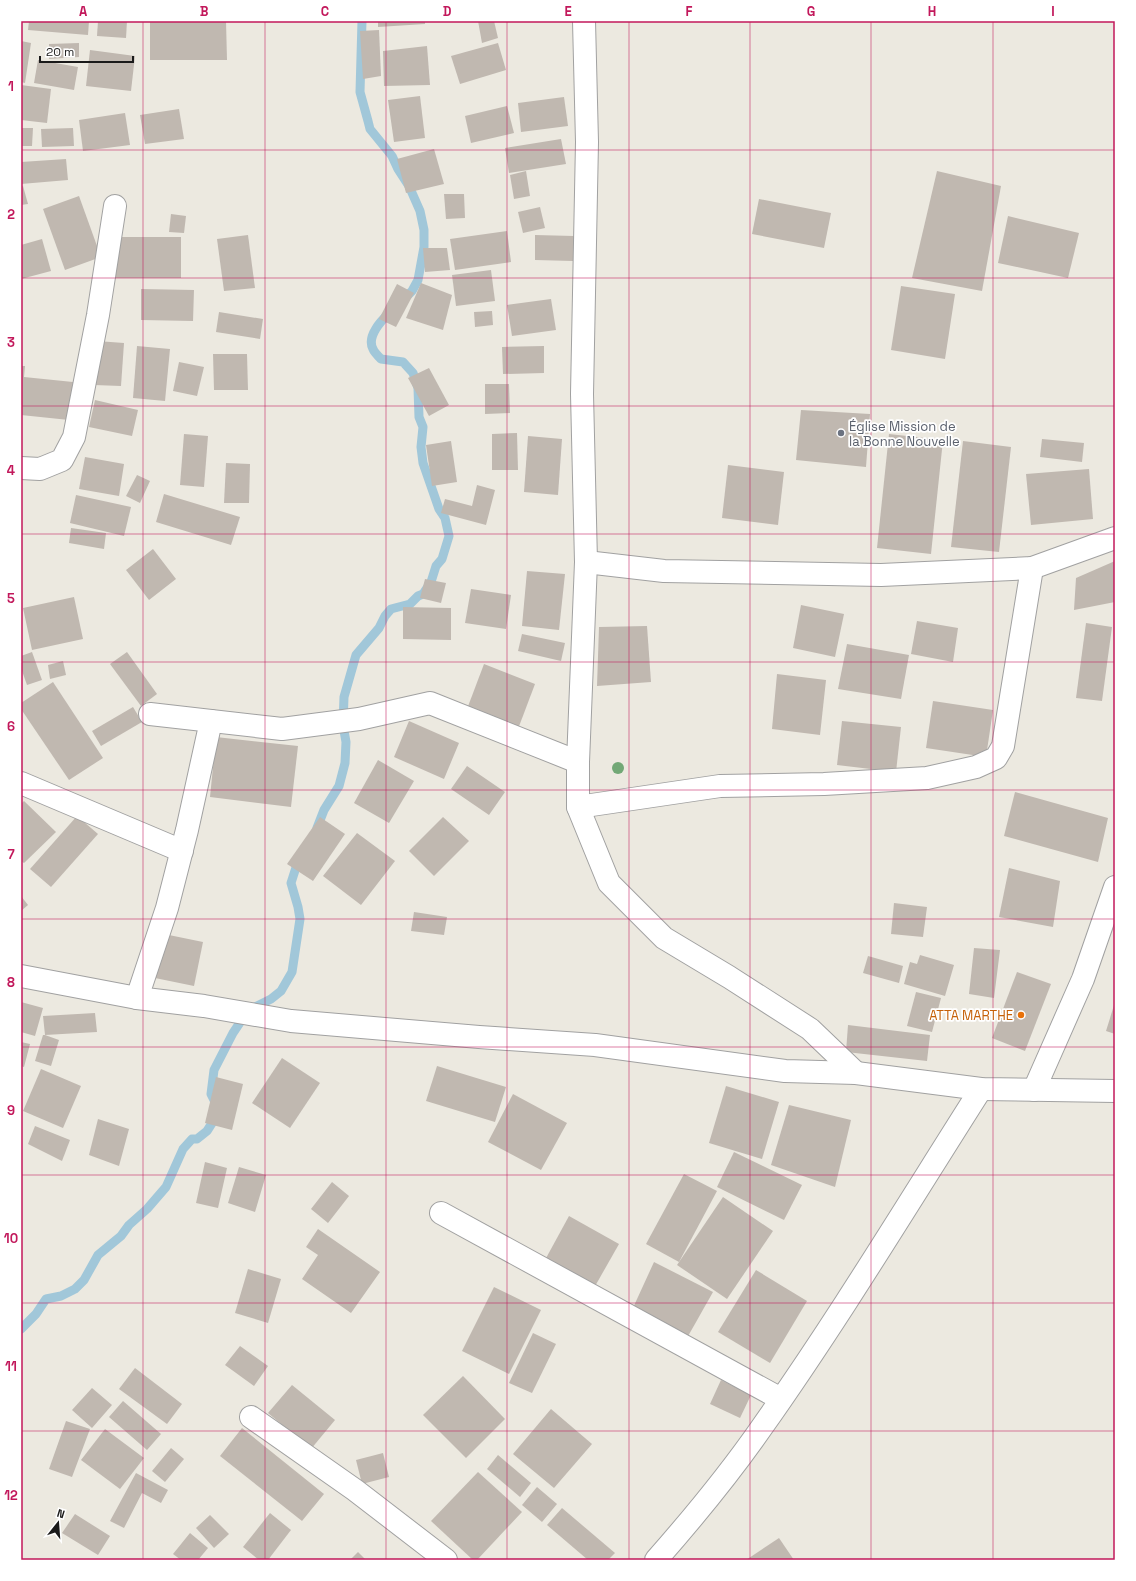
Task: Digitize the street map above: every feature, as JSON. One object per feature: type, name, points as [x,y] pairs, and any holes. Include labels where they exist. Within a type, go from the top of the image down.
[{"type":"street","points":[[584,21],[587,142],[582,394],[586,562],[578,762],[578,807],[609,883],[664,938],[730,977],[810,1029],[856,1073]]},
{"type":"street","points":[[21,468],[40,468],[62,460],[74,437],[98,315],[115,206]]},
{"type":"street","points":[[586,562],[664,571],[873,575],[1032,568],[1115,538]]},
{"type":"street","points":[[578,807],[720,786],[824,784],[927,778],[976,767],[996,758],[1003,746],[1032,568]]},
{"type":"street","points":[[150,714],[282,729],[359,719],[430,703],[578,762]]},
{"type":"street","points":[[137,998],[167,908],[182,851],[211,721]]},
{"type":"street","points":[[21,783],[182,851]]},
{"type":"street","points":[[1034,1090],[1083,979],[1115,887]]},
{"type":"street","points":[[21,976],[137,998],[204,1006],[290,1021],[471,1037],[595,1045],[785,1071],[856,1073],[981,1088],[1115,1091]]},
{"type":"street","points":[[656,1560],[687,1525],[762,1428],[842,1307],[981,1088]]},
{"type":"street","points":[[441,1213],[781,1399]]},
{"type":"street","points":[[251,1417],[355,1490],[446,1560]]},
{"type":"building","points":[[29,21],[89,21],[88,35],[28,30]]},
{"type":"building","points":[[98,21],[127,21],[126,38],[97,36]]},
{"type":"building","points":[[150,21],[226,21],[227,60],[150,60]]},
{"type":"building","points":[[378,21],[425,21],[425,24],[378,27]]},
{"type":"building","points":[[478,21],[494,21],[498,38],[482,43]]},
{"type":"building","points":[[379,30],[381,76],[363,79],[360,31]]},
{"type":"building","points":[[21,41],[31,43],[25,83],[21,82]]},
{"type":"building","points":[[79,43],[79,57],[49,59],[49,44]]},
{"type":"building","points":[[498,43],[506,70],[460,84],[451,56]]},
{"type":"building","points":[[427,46],[430,85],[384,86],[383,51]]},
{"type":"building","points":[[90,50],[135,56],[131,91],[86,86]]},
{"type":"building","points":[[38,60],[78,67],[74,90],[34,83]]},
{"type":"building","points":[[21,85],[51,89],[47,123],[21,120]]},
{"type":"building","points":[[420,96],[425,138],[394,142],[388,100]]},
{"type":"building","points":[[564,97],[568,126],[521,132],[518,103]]},
{"type":"building","points":[[507,106],[514,133],[471,143],[465,116]]},
{"type":"building","points":[[179,109],[184,139],[145,144],[140,115]]},
{"type":"building","points":[[125,113],[130,145],[83,151],[79,120]]},
{"type":"building","points":[[21,128],[33,128],[32,146],[21,146]]},
{"type":"building","points":[[73,128],[74,146],[42,147],[41,129]]},
{"type":"building","points":[[561,139],[566,164],[509,173],[505,148]]},
{"type":"building","points":[[434,149],[444,184],[406,193],[397,159]]},
{"type":"building","points":[[66,159],[68,180],[21,184],[21,162]]},
{"type":"building","points":[[526,171],[530,196],[514,199],[510,175]]},
{"type":"building","points":[[937,171],[1001,186],[982,291],[912,278]]},
{"type":"building","points":[[23,186],[28,204],[21,205],[21,187]]},
{"type":"building","points":[[444,194],[464,194],[465,218],[446,219]]},
{"type":"building","points":[[79,196],[101,257],[65,270],[43,209]]},
{"type":"building","points":[[759,199],[831,213],[824,248],[752,234]]},
{"type":"building","points":[[540,207],[545,228],[523,233],[518,212]]},
{"type":"building","points":[[171,214],[186,216],[184,233],[169,232]]},
{"type":"building","points":[[1008,216],[1079,233],[1068,278],[998,263]]},
{"type":"building","points":[[507,231],[511,262],[455,270],[450,239]]},
{"type":"building","points":[[248,235],[255,288],[224,291],[217,239]]},
{"type":"building","points":[[535,235],[574,236],[573,261],[535,260]]},
{"type":"building","points":[[115,237],[181,237],[181,278],[115,278]]},
{"type":"building","points":[[42,239],[51,271],[21,279],[21,245]]},
{"type":"building","points":[[423,248],[447,248],[450,270],[425,272]]},
{"type":"building","points":[[491,270],[495,301],[456,306],[452,275]]},
{"type":"building","points":[[421,283],[452,295],[443,330],[406,318]]},
{"type":"building","points":[[397,284],[414,293],[396,327],[379,319]]},
{"type":"building","points":[[901,286],[955,294],[945,359],[891,350]]},
{"type":"building","points":[[141,289],[194,290],[193,321],[141,320]]},
{"type":"building","points":[[551,299],[556,330],[512,336],[507,305]]},
{"type":"building","points":[[492,311],[493,325],[475,327],[474,312]]},
{"type":"building","points":[[219,312],[263,319],[260,339],[216,332]]},
{"type":"building","points":[[97,341],[124,343],[121,386],[94,385]]},
{"type":"building","points":[[137,346],[170,349],[165,401],[133,398]]},
{"type":"building","points":[[544,346],[544,373],[503,374],[502,347]]},
{"type":"building","points":[[213,354],[247,354],[248,390],[214,390]]},
{"type":"building","points":[[179,362],[204,367],[197,396],[173,391]]},
{"type":"building","points":[[21,366],[25,366],[24,377],[73,382],[69,420],[21,415]]},
{"type":"building","points":[[429,368],[449,405],[429,416],[408,378]]},
{"type":"building","points":[[485,384],[509,384],[510,413],[485,414]]},
{"type":"building","points":[[95,400],[138,410],[132,436],[89,427]]},
{"type":"building","points":[[801,410],[870,414],[866,467],[796,460]]},
{"type":"building","points":[[517,433],[518,470],[492,470],[492,434]]},
{"type":"building","points":[[184,434],[208,436],[204,487],[180,485]]},
{"type":"building","points":[[889,434],[943,440],[931,554],[877,548]]},
{"type":"building","points":[[528,436],[562,439],[558,495],[524,492]]},
{"type":"building","points":[[1042,439],[1084,443],[1082,462],[1040,457]]},
{"type":"building","points":[[451,441],[457,482],[432,486],[426,445]]},
{"type":"building","points":[[963,441],[1011,447],[999,552],[951,547]]},
{"type":"building","points":[[85,457],[124,464],[119,496],[79,489]]},
{"type":"building","points":[[226,463],[250,464],[249,503],[224,503]]},
{"type":"building","points":[[728,465],[784,472],[778,525],[722,518]]},
{"type":"building","points":[[1089,469],[1093,519],[1031,525],[1026,474]]},
{"type":"building","points":[[137,475],[150,481],[140,503],[126,496]]},
{"type":"building","points":[[477,485],[495,490],[486,525],[441,513],[445,499],[472,506]]},
{"type":"building","points":[[164,494],[240,517],[231,545],[156,522]]},
{"type":"building","points":[[76,495],[131,507],[124,536],[70,523]]},
{"type":"building","points":[[71,528],[106,533],[104,549],[69,543]]},
{"type":"building","points":[[153,549],[176,579],[149,600],[126,570]]},
{"type":"building","points":[[1115,561],[1115,602],[1074,610],[1076,578]]},
{"type":"building","points":[[527,571],[565,574],[559,630],[522,626]]},
{"type":"building","points":[[425,579],[446,583],[441,603],[420,598]]},
{"type":"building","points":[[471,589],[511,595],[506,629],[465,623]]},
{"type":"building","points":[[74,597],[83,639],[32,650],[23,608]]},
{"type":"building","points":[[801,605],[844,614],[835,657],[793,648]]},
{"type":"building","points":[[403,607],[451,608],[451,640],[403,639]]},
{"type":"building","points":[[917,621],[958,628],[953,662],[911,654]]},
{"type":"building","points":[[1086,623],[1112,627],[1102,701],[1076,698]]},
{"type":"building","points":[[647,626],[651,682],[597,686],[599,627]]},
{"type":"building","points":[[522,634],[565,643],[561,661],[518,651]]},
{"type":"building","points":[[847,644],[909,655],[901,699],[838,689]]},
{"type":"building","points":[[32,652],[42,680],[27,685],[21,668],[21,656]]},
{"type":"building","points":[[127,652],[157,694],[141,706],[110,664]]},
{"type":"building","points":[[63,661],[66,675],[50,679],[48,665]]},
{"type":"building","points":[[484,664],[535,684],[518,729],[467,709]]},
{"type":"building","points":[[777,674],[826,680],[820,735],[772,729]]},
{"type":"building","points":[[53,682],[103,758],[69,780],[21,709],[21,703]]},
{"type":"building","points":[[933,701],[993,710],[986,757],[926,748]]},
{"type":"building","points":[[133,707],[142,722],[101,746],[92,731]]},
{"type":"building","points":[[409,721],[459,743],[444,779],[394,757]]},
{"type":"building","points":[[842,721],[901,727],[896,772],[837,765]]},
{"type":"building","points":[[216,737],[298,746],[291,807],[210,797]]},
{"type":"building","points":[[378,760],[414,781],[389,823],[354,803]]},
{"type":"building","points":[[467,766],[505,792],[489,815],[451,789]]},
{"type":"building","points":[[1015,792],[1108,818],[1098,862],[1004,836]]},
{"type":"building","points":[[24,801],[56,832],[24,863],[21,861],[21,804]]},
{"type":"building","points":[[77,816],[98,834],[51,887],[30,869]]},
{"type":"building","points":[[320,817],[345,834],[313,881],[287,864]]},
{"type":"building","points":[[443,817],[469,841],[434,876],[409,851]]},
{"type":"building","points":[[357,833],[395,861],[361,905],[323,876]]},
{"type":"building","points":[[1009,868],[1060,881],[1053,927],[999,917]]},
{"type":"building","points":[[21,896],[28,905],[21,911]]},
{"type":"building","points":[[894,903],[927,907],[923,937],[891,934]]},
{"type":"building","points":[[414,912],[447,917],[444,935],[411,931]]},
{"type":"building","points":[[164,934],[203,942],[194,986],[155,978]]},
{"type":"building","points":[[974,948],[1000,950],[994,998],[969,994]]},
{"type":"building","points":[[920,955],[954,965],[945,996],[904,984],[910,962],[917,964]]},
{"type":"building","points":[[868,956],[903,966],[899,983],[863,973]]},
{"type":"building","points":[[1017,972],[1051,984],[1025,1051],[992,1038]]},
{"type":"building","points":[[916,992],[941,998],[932,1032],[907,1026]]},
{"type":"building","points":[[21,1002],[43,1008],[35,1036],[21,1032]]},
{"type":"building","points":[[1115,1002],[1115,1034],[1106,1031]]},
{"type":"building","points":[[95,1013],[97,1032],[45,1035],[43,1016]]},
{"type":"building","points":[[848,1025],[930,1035],[927,1061],[846,1052]]},
{"type":"building","points":[[43,1035],[59,1040],[51,1066],[35,1061]]},
{"type":"building","points":[[21,1042],[30,1044],[24,1067],[21,1066]]},
{"type":"building","points":[[282,1058],[320,1083],[290,1128],[252,1103]]},
{"type":"building","points":[[437,1066],[506,1087],[495,1122],[426,1101]]},
{"type":"building","points":[[41,1069],[81,1086],[63,1128],[23,1111]]},
{"type":"building","points":[[216,1077],[243,1084],[232,1130],[205,1123]]},
{"type":"building","points":[[726,1086],[779,1102],[762,1159],[709,1143]]},
{"type":"building","points":[[513,1094],[567,1123],[541,1170],[488,1142]]},
{"type":"building","points":[[789,1105],[851,1120],[835,1187],[771,1165]]},
{"type":"building","points":[[98,1119],[129,1129],[119,1166],[89,1155]]},
{"type":"building","points":[[35,1126],[70,1140],[62,1161],[28,1144]]},
{"type":"building","points":[[734,1152],[802,1185],[784,1220],[717,1187]]},
{"type":"building","points":[[205,1162],[227,1168],[218,1208],[196,1203]]},
{"type":"building","points":[[239,1167],[266,1175],[255,1212],[228,1203]]},
{"type":"building","points":[[684,1174],[717,1191],[679,1262],[646,1244]]},
{"type":"building","points":[[332,1182],[349,1196],[328,1223],[311,1209]]},
{"type":"building","points":[[723,1197],[773,1231],[727,1299],[677,1265]]},
{"type":"building","points":[[569,1216],[619,1244],[594,1288],[545,1260]]},
{"type":"building","points":[[318,1229],[380,1272],[351,1313],[302,1279],[318,1255],[306,1247]]},
{"type":"building","points":[[654,1262],[713,1292],[687,1338],[632,1310]]},
{"type":"building","points":[[248,1269],[281,1279],[268,1323],[235,1313]]},
{"type":"building","points":[[756,1270],[807,1301],[770,1363],[718,1332]]},
{"type":"building","points":[[494,1287],[541,1310],[509,1374],[462,1351]]},
{"type":"building","points":[[533,1333],[556,1344],[532,1393],[509,1383]]},
{"type":"building","points":[[240,1346],[268,1366],[254,1386],[225,1365]]},
{"type":"building","points":[[135,1368],[182,1404],[167,1424],[119,1389]]},
{"type":"building","points":[[463,1376],[505,1419],[466,1458],[423,1415]]},
{"type":"building","points":[[721,1380],[751,1395],[740,1418],[710,1404]]},
{"type":"building","points":[[292,1385],[335,1420],[311,1449],[268,1413]]},
{"type":"building","points":[[92,1388],[112,1405],[92,1428],[72,1410]]},
{"type":"building","points":[[123,1401],[161,1434],[147,1450],[109,1417]]},
{"type":"building","points":[[551,1409],[592,1444],[554,1488],[513,1454]]},
{"type":"building","points":[[66,1421],[90,1429],[72,1477],[49,1469]]},
{"type":"building","points":[[242,1428],[324,1494],[302,1521],[220,1456]]},
{"type":"building","points":[[105,1429],[144,1458],[120,1489],[81,1460]]},
{"type":"building","points":[[171,1448],[184,1459],[165,1482],[152,1471]]},
{"type":"building","points":[[383,1453],[389,1477],[362,1484],[356,1460]]},
{"type":"building","points":[[498,1455],[531,1483],[520,1497],[487,1469]]},
{"type":"building","points":[[478,1472],[522,1512],[477,1560],[473,1560],[431,1521]]},
{"type":"building","points":[[136,1473],[168,1490],[161,1503],[142,1493],[124,1528],[110,1521]]},
{"type":"building","points":[[537,1487],[557,1504],[542,1522],[522,1505]]},
{"type":"building","points":[[562,1508],[615,1553],[608,1560],[588,1560],[547,1525]]},
{"type":"building","points":[[270,1513],[291,1530],[268,1560],[259,1560],[243,1547]]},
{"type":"building","points":[[75,1514],[110,1536],[98,1555],[62,1533]]},
{"type":"building","points":[[210,1515],[229,1534],[214,1548],[196,1528]]},
{"type":"building","points":[[190,1533],[208,1548],[198,1560],[181,1560],[173,1554]]},
{"type":"building","points":[[779,1538],[794,1560],[746,1560]]},
{"type":"building","points":[[358,1552],[366,1560],[350,1560]]},
{"type":"waterway","points":[[362,21],[360,92],[370,129],[392,156],[409,186],[420,211],[424,230],[424,247],[418,280],[412,291],[403,300]]},
{"type":"waterway","points":[[317,828],[324,810],[339,786],[345,763],[346,742],[343,725],[344,697],[356,655],[379,628],[385,616],[391,609],[410,604],[418,596],[423,594],[431,582],[436,566],[442,559],[449,536],[445,518],[439,509],[423,463],[421,447],[423,427],[419,417],[418,388],[413,373],[403,362],[381,359],[374,351],[371,344],[373,334],[389,313]]},
{"type":"waterway","points":[[21,1329],[36,1314],[46,1299],[61,1296],[75,1289],[84,1280],[98,1255],[121,1236],[129,1225],[147,1209],[166,1187],[183,1149],[192,1139],[197,1139],[207,1131],[214,1120],[217,1106],[211,1094],[214,1070],[233,1033],[245,1015],[253,1008],[271,999],[281,991],[292,972],[300,919],[291,883],[299,858]]},
{"type":"place","name":"Église Mission de la Bonne Nouvelle","points":[[841,433]]},
{"type":"place","name":"ATTA MARTHE","points":[[1021,1015]]}]
